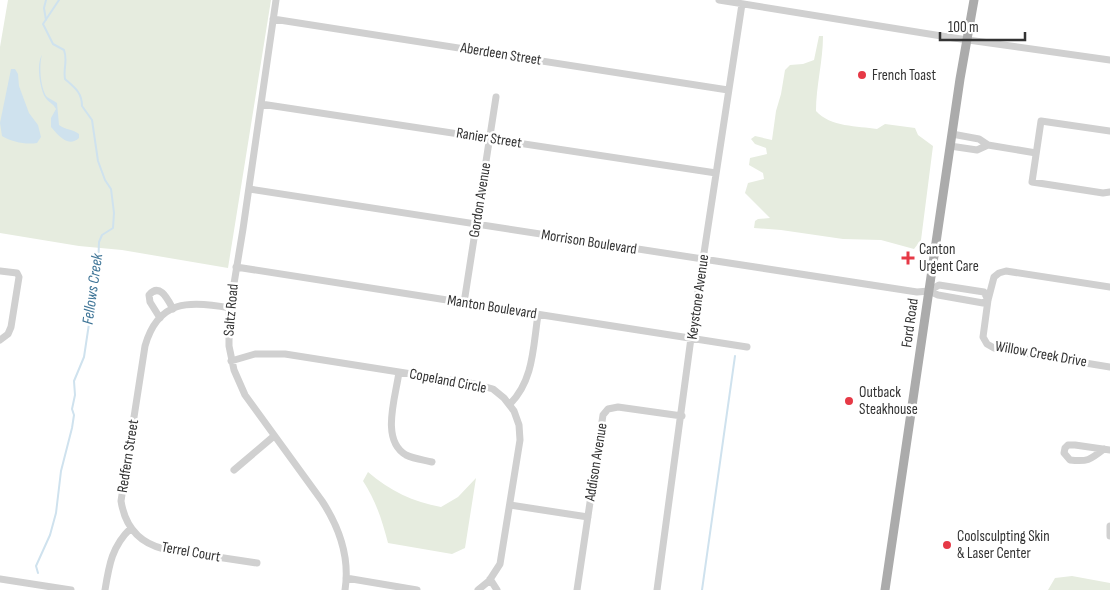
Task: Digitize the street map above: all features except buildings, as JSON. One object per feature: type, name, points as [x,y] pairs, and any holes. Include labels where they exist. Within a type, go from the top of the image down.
[{"type":"main road","name":"Ford Road","points":[[884,590],[950,146],[974,0]]},
{"type":"street","name":"Saltz Road","points":[[276,0],[230,308],[228,335],[231,361],[245,395],[333,518],[343,546],[346,578],[345,590]]},
{"type":"street","points":[[719,0],[1110,60]]},
{"type":"street","name":"Keystone Avenue","points":[[657,590],[682,416],[691,338],[742,4]]},
{"type":"street","name":"Aberdeen Street","points":[[273,19],[728,90]]},
{"type":"street","name":"Gordon Avenue","points":[[464,303],[496,97]]},
{"type":"street","name":"Ranier Street","points":[[261,104],[716,173]]},
{"type":"street","points":[[1110,130],[1041,121],[1032,182],[1110,192]]},
{"type":"street","points":[[952,134],[979,139],[988,145],[1036,153]]},
{"type":"street","points":[[950,146],[977,150],[988,145]]},
{"type":"street","name":"Morrison Boulevard","points":[[249,189],[703,260],[917,292],[929,291]]},
{"type":"street","name":"Manton Boulevard","points":[[236,267],[747,347]]},
{"type":"street","points":[[0,271],[17,273],[19,277],[11,328],[8,334],[0,340]]},
{"type":"street","points":[[929,291],[938,295],[983,303],[988,300],[994,277],[1003,271],[1110,287]]},
{"type":"street","points":[[160,318],[150,302],[151,293],[155,290],[162,292],[173,309]]},
{"type":"street","name":"Willow Creek Drive","points":[[988,300],[983,334],[984,340],[989,346],[1110,367]]},
{"type":"street","name":"Redfern Street","points":[[131,528],[122,510],[121,491],[145,346],[150,332],[160,318],[183,305],[201,303],[230,308]]},
{"type":"street","points":[[478,590],[490,579],[500,564],[520,434],[517,417],[510,404],[521,391],[528,376],[538,314]]},
{"type":"street","name":"Copeland Circle","points":[[231,361],[255,354],[277,353],[483,385],[499,393],[510,404]]},
{"type":"street","points":[[399,372],[391,423],[392,438],[396,446],[406,455],[432,462]]},
{"type":"street","name":"Addison Avenue","points":[[577,590],[602,418],[605,412],[612,407],[618,406],[682,416]]},
{"type":"street","points":[[234,470],[274,436]]},
{"type":"street","points":[[1070,445],[1107,450],[1086,462],[1070,460],[1064,453],[1065,448],[1070,445]]},
{"type":"street","points":[[510,505],[588,517]]},
{"type":"street","points":[[1110,526],[1110,536]]},
{"type":"street","points":[[105,590],[112,555],[120,540],[131,528]]},
{"type":"street","name":"Terrel Court","points":[[131,528],[142,540],[157,547],[256,563]]},
{"type":"street","points":[[346,578],[417,590]]},
{"type":"street","points":[[0,579],[71,590]]},
{"type":"street","points":[[490,579],[497,590]]},
{"type":"shaded area","points":[[8,0],[271,0],[228,268],[122,250],[79,246],[0,233],[0,47]]},
{"type":"shaded area","points":[[819,36],[823,36],[823,45],[816,111],[829,120],[845,125],[877,129],[885,124],[915,128],[918,135],[933,146],[921,240],[914,249],[881,240],[843,239],[754,228],[755,221],[758,219],[770,218],[745,193],[748,183],[764,179],[763,173],[749,165],[750,158],[767,154],[766,148],[755,144],[751,139],[755,136],[772,140],[785,70],[790,65],[803,64],[814,60]]},
{"type":"shaded area","points":[[368,472],[402,495],[441,507],[458,497],[476,478],[465,548],[452,554],[388,543],[372,496],[363,481]]},
{"type":"shaded area","points":[[1072,576],[1110,583],[1110,590],[1048,590],[1055,578]]},
{"type":"water","points":[[42,55],[41,76],[43,88],[47,97],[57,103],[59,125],[79,134],[79,138],[75,141],[67,141],[51,127],[51,118],[56,109],[45,97],[42,88],[39,64]]},
{"type":"water","points":[[11,69],[15,69],[18,74],[19,86],[29,113],[38,125],[41,137],[37,143],[28,144],[2,136],[0,123]]},
{"type":"waterway","points":[[46,0],[44,8],[46,20]]},
{"type":"waterway","name":"Fellows Creek","points":[[38,573],[36,566],[50,535],[56,513],[61,471],[72,428],[74,415],[72,409],[75,395],[74,381],[84,357],[90,317],[90,295],[98,270],[99,242],[102,235],[113,228],[114,213],[111,189],[105,180],[98,161],[92,120],[82,106],[79,93],[65,79],[66,58],[64,50],[53,44],[43,24],[59,0]]},
{"type":"waterway","points":[[702,590],[735,356]]},
{"type":"place","name":"French Toast","points":[[862,75]]},
{"type":"place","name":"Canton Urgent Care","points":[[908,258]]},
{"type":"place","name":"Outback Steakhouse","points":[[849,401]]},
{"type":"place","name":"Coolsculpting Skin & Laser Center","points":[[947,545]]}]
